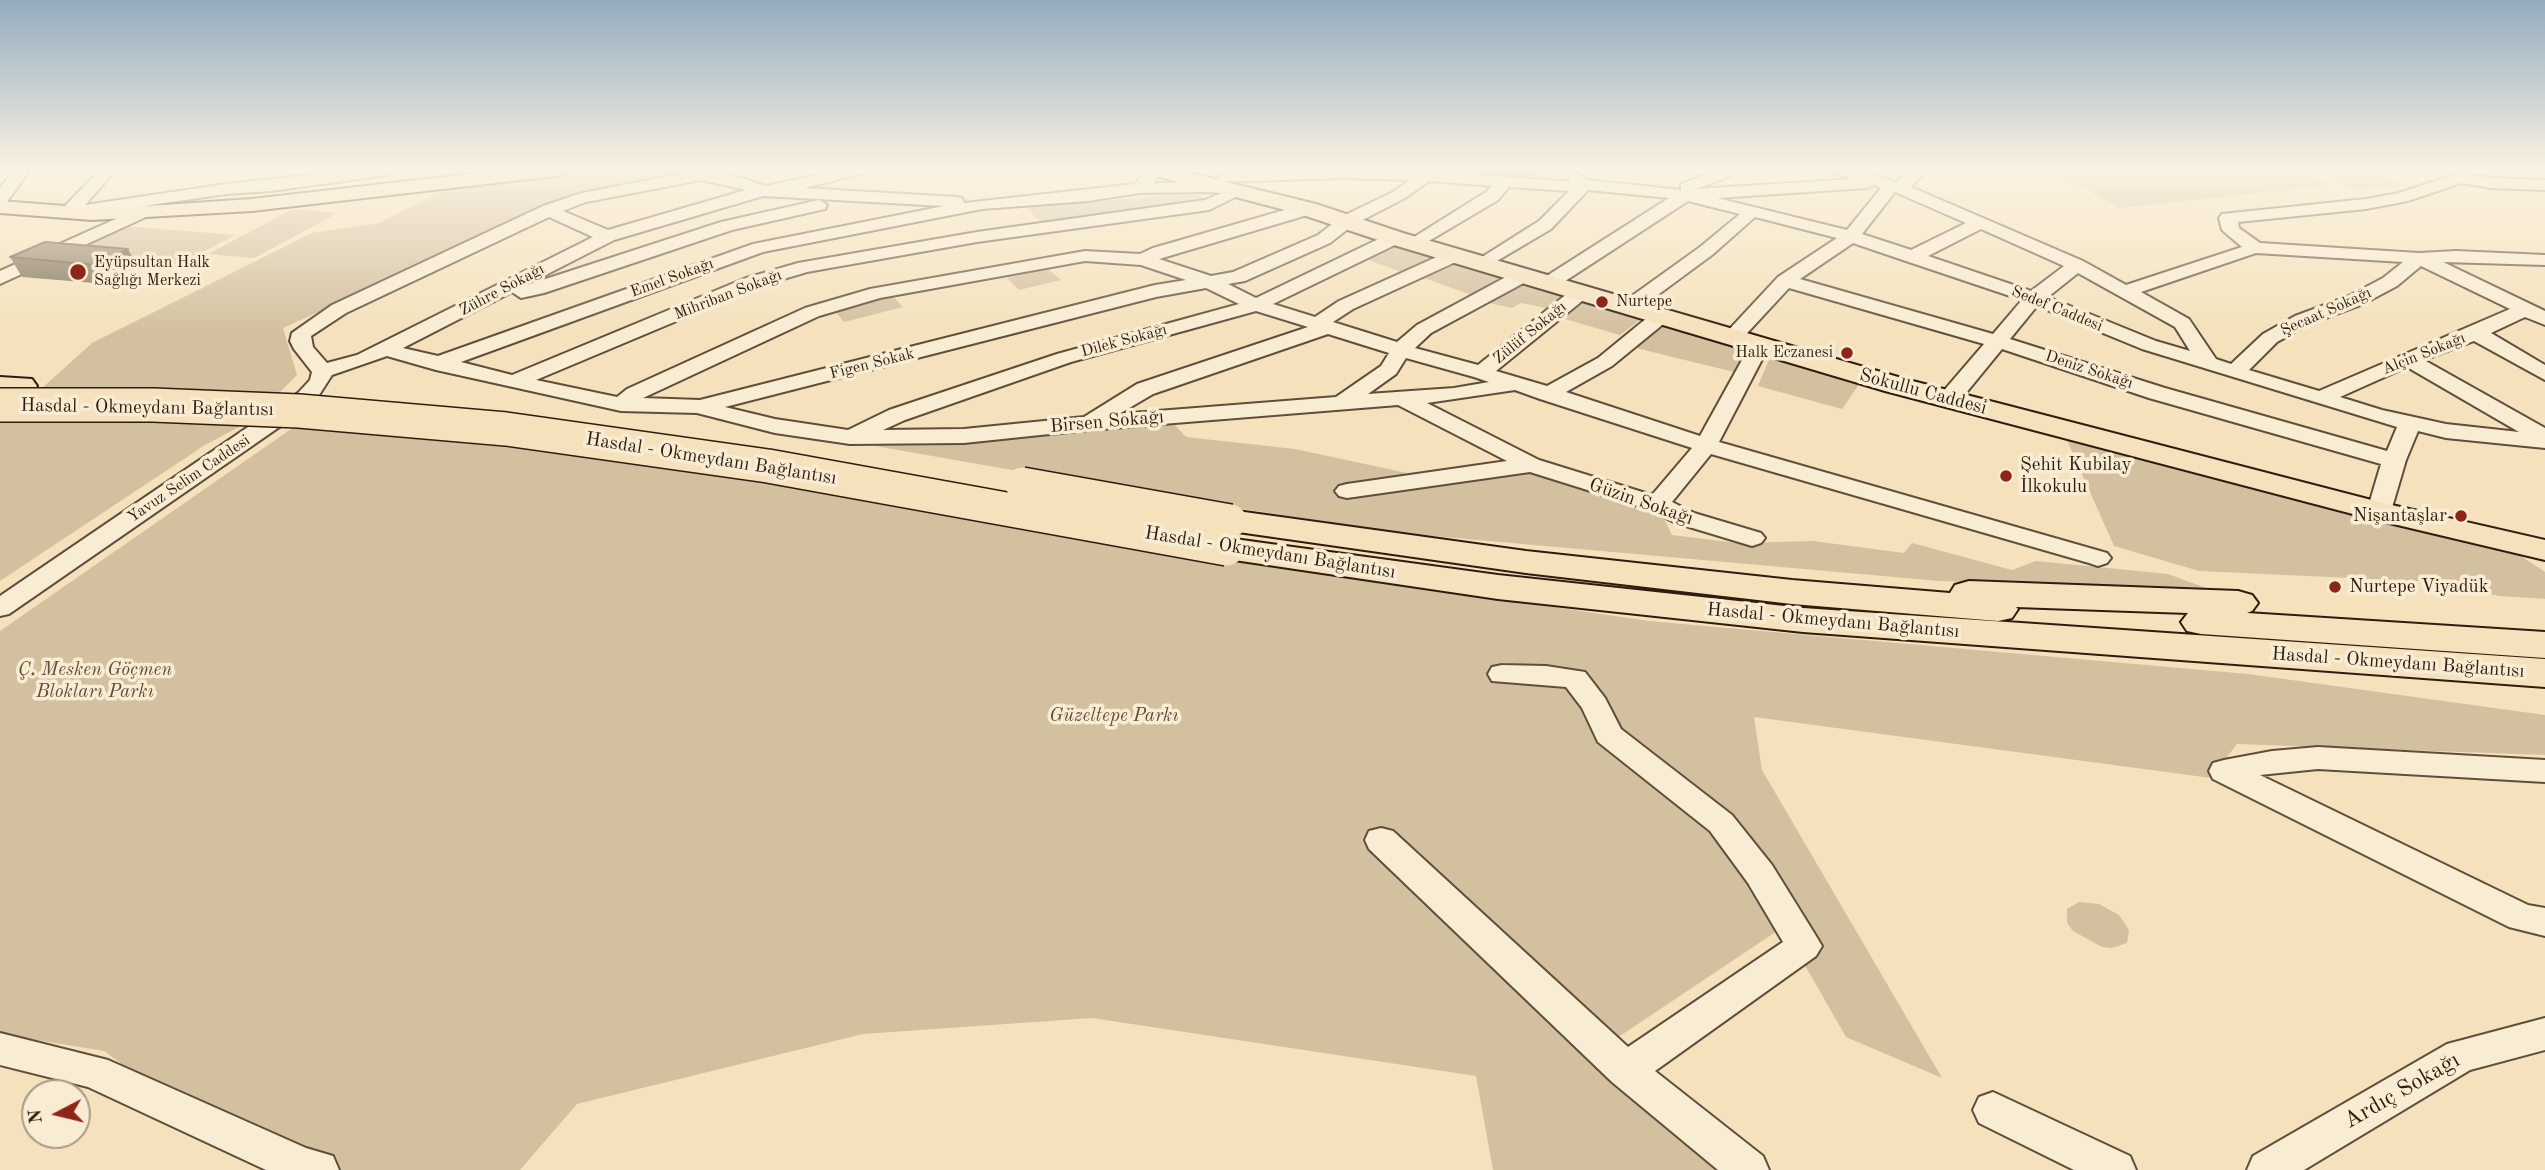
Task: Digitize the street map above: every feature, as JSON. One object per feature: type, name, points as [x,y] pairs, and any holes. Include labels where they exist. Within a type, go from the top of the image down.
[{"type":"highway","name":"Hasdal - Okmeydanı Bağlantısı","points":[[7,393],[153,405],[366,416],[492,428],[1229,535],[1498,587],[1935,631],[2545,673]]},
{"type":"highway","name":"Hasdal - Okmeydanı Bağlantısı","points":[[1229,535],[1526,562],[1781,591],[1997,609],[2545,645]]},
{"type":"highway","points":[[1702,580],[1776,579],[1970,593],[2191,601],[2545,622]]},
{"type":"main road","name":"Sokullu Caddesi","points":[[1358,225],[1731,339],[1949,399],[2379,511],[2545,550]]},
{"type":"street","points":[[0,278],[115,225]]},
{"type":"street","points":[[323,371],[300,341],[302,333],[318,320],[518,225]]},
{"type":"street","points":[[577,225],[608,236]]},
{"type":"street","name":"Zühre Sokağı","points":[[323,371],[364,359],[386,349],[608,236],[645,225]]},
{"type":"street","points":[[495,295],[537,289],[732,225]]},
{"type":"street","points":[[784,225],[789,242],[804,267],[814,296]]},
{"type":"street","name":"Emel Sokağı","points":[[436,364],[759,248],[877,225]]},
{"type":"street","points":[[1059,225],[1085,256]]},
{"type":"street","name":"Mihriban Sokağı","points":[[514,382],[753,282],[804,267],[1062,225]]},
{"type":"street","points":[[1143,260],[1159,252],[1254,225]]},
{"type":"street","name":"Figen Sokak","points":[[386,349],[436,364],[621,404],[700,407],[1155,291],[1238,277],[1324,239],[1342,225]]},
{"type":"street","name":"Dilek Sokağı","points":[[850,437],[897,415],[1064,358],[1256,305],[1436,225]]},
{"type":"street","points":[[1485,264],[1545,225]]},
{"type":"street","points":[[1340,404],[1389,370],[1401,350],[1424,329],[1537,279],[1627,225]]},
{"type":"street","points":[[1629,307],[1714,245],[1737,225]]},
{"type":"street","name":"Sedef Caddesi","points":[[1809,225],[1852,236],[2034,298],[2093,324],[2320,398],[2445,431],[2545,439]]},
{"type":"street","points":[[1731,339],[1785,281],[1852,236],[1860,225]]},
{"type":"street","points":[[1912,257],[1976,225]]},
{"type":"street","points":[[1988,225],[2077,265],[2182,323],[2208,363]]},
{"type":"street","points":[[2230,225],[2231,230],[2255,248]]},
{"type":"street","points":[[2123,292],[2255,248],[2419,258],[2456,256],[2545,260]]},
{"type":"street","points":[[1088,423],[1145,389],[1323,325],[1346,305],[1456,255]]},
{"type":"street","points":[[621,404],[814,296],[877,293],[1085,256],[1143,260],[1207,281],[1256,305],[1516,383],[1706,445],[2098,558]]},
{"type":"street","points":[[2419,258],[2545,319]]},
{"type":"street","name":"Şecaat Sokağı","points":[[2236,371],[2270,338],[2302,320],[2356,300],[2390,282],[2419,258]]},
{"type":"street","points":[[1949,399],[2034,298],[2077,265]]},
{"type":"street","name":"Deniz Sokağı","points":[[1785,281],[1997,341],[2157,393],[2394,460]]},
{"type":"street","name":"Zülüf Sokağı","points":[[1481,373],[1580,293]]},
{"type":"street","name":"Alçin Sokağı","points":[[2320,398],[2408,359],[2476,333],[2526,309]]},
{"type":"street","points":[[1548,394],[1605,362],[1660,317]]},
{"type":"street","points":[[2476,333],[2545,374]]},
{"type":"street","points":[[1657,504],[1706,445],[1759,346]]},
{"type":"street","points":[[2408,359],[2545,439]]},
{"type":"street","name":"Yavuz Selim Caddesi","points":[[0,608],[285,414],[306,398],[320,382],[323,371]]},
{"type":"street","name":"Birsen Sokağı","points":[[700,407],[775,426],[850,437],[964,436],[1088,423],[1454,394],[1516,383]]},
{"type":"street","name":"Güzin Sokağı","points":[[1401,398],[1531,465],[1657,504],[1685,518],[1752,538]]},
{"type":"street","points":[[2379,511],[2394,460],[2410,423]]},
{"type":"street","name":"Güzin Sokağı","points":[[1347,491],[1531,465]]},
{"type":"street","points":[[1502,674],[1575,679],[1595,705],[1609,735],[1721,823],[1760,874],[1804,946],[1626,1070]]},
{"type":"street","points":[[2545,771],[2318,758],[2272,762],[2224,771],[2521,917],[2545,922]]},
{"type":"street","points":[[1381,840],[1626,1070],[1749,1170]]},
{"type":"street","name":"Ardıç Sokağı","points":[[2267,1170],[2460,1056],[2545,1034]]},
{"type":"street","points":[[0,1049],[94,1072],[303,1167],[319,1170]]},
{"type":"street","points":[[1993,1110],[2116,1170]]},
{"type":"green space","points":[[264,225],[316,225],[254,258],[208,254]]},
{"type":"green space","points":[[368,225],[512,225],[283,328],[297,375],[252,420],[205,445],[0,581],[0,416],[11,416],[92,343],[312,233]]},
{"type":"green space","points":[[124,226],[235,235],[174,267],[59,257]]},
{"type":"green space","points":[[1393,242],[1438,257],[1401,272],[1361,257]]},
{"type":"green space","points":[[1459,263],[1505,279],[1477,297],[1424,278]]},
{"type":"green space","points":[[1048,269],[1061,280],[1019,290],[1007,278]]},
{"type":"green space","points":[[1519,283],[1571,296],[1551,309],[1521,303],[1512,308],[1490,303]]},
{"type":"green space","points":[[892,295],[903,307],[844,322],[834,310]]},
{"type":"green space","points":[[1583,297],[1644,317],[1620,335],[1558,317]]},
{"type":"green space","points":[[1664,326],[1745,348],[1734,372],[1636,348]]},
{"type":"green space","points":[[1770,357],[1856,380],[1858,386],[1842,409],[1758,386]]},
{"type":"green space","points":[[1030,422],[1172,422],[1186,437],[1295,449],[1435,479],[1562,467],[1609,480],[1659,509],[1672,535],[1737,543],[1813,541],[1904,553],[1912,543],[2012,570],[2036,561],[2168,574],[2206,588],[1939,581],[1399,533],[1165,497],[847,441],[968,433]]},
{"type":"green space","points":[[294,427],[524,449],[728,475],[1054,534],[1649,621],[2248,674],[2545,715],[2545,755],[2237,744],[2211,778],[1754,717],[1762,770],[1942,1078],[1846,1037],[1783,927],[1608,1044],[1715,1170],[1493,1170],[1476,1076],[1092,1018],[863,1034],[577,1104],[520,1170],[268,1170],[104,1051],[0,1034],[0,631]]},
{"type":"green space","points":[[2066,438],[2515,552],[2545,572],[2545,599],[2499,596],[2437,582],[2199,571],[2114,546]]},
{"type":"green space","points":[[2079,902],[2099,904],[2119,915],[2129,930],[2127,943],[2112,948],[2102,947],[2073,931],[2067,923],[2067,909]]},
{"type":"building","points":[[45,242],[128,249],[96,265],[10,257]]},
{"type":"place","name":"Eyüpsultan Halk Sağlığı Merkezi","points":[[78,272]]},
{"type":"place","name":"Nurtepe","points":[[1602,302]]},
{"type":"place","name":"Halk Eczanesi","points":[[1847,353]]},
{"type":"place","name":"Şehit Kubilay İlkokulu","points":[[2006,476]]},
{"type":"place","name":"Nişantaşlar","points":[[2461,516]]},
{"type":"place","name":"Nurtepe Viyadük","points":[[2335,587]]},
{"type":"park label","name":"Ç. Mesken Göçmen Blokları Parkı","points":[[95,681]]},
{"type":"park label","name":"Güzeltepe Parkı","points":[[1114,716]]}]
